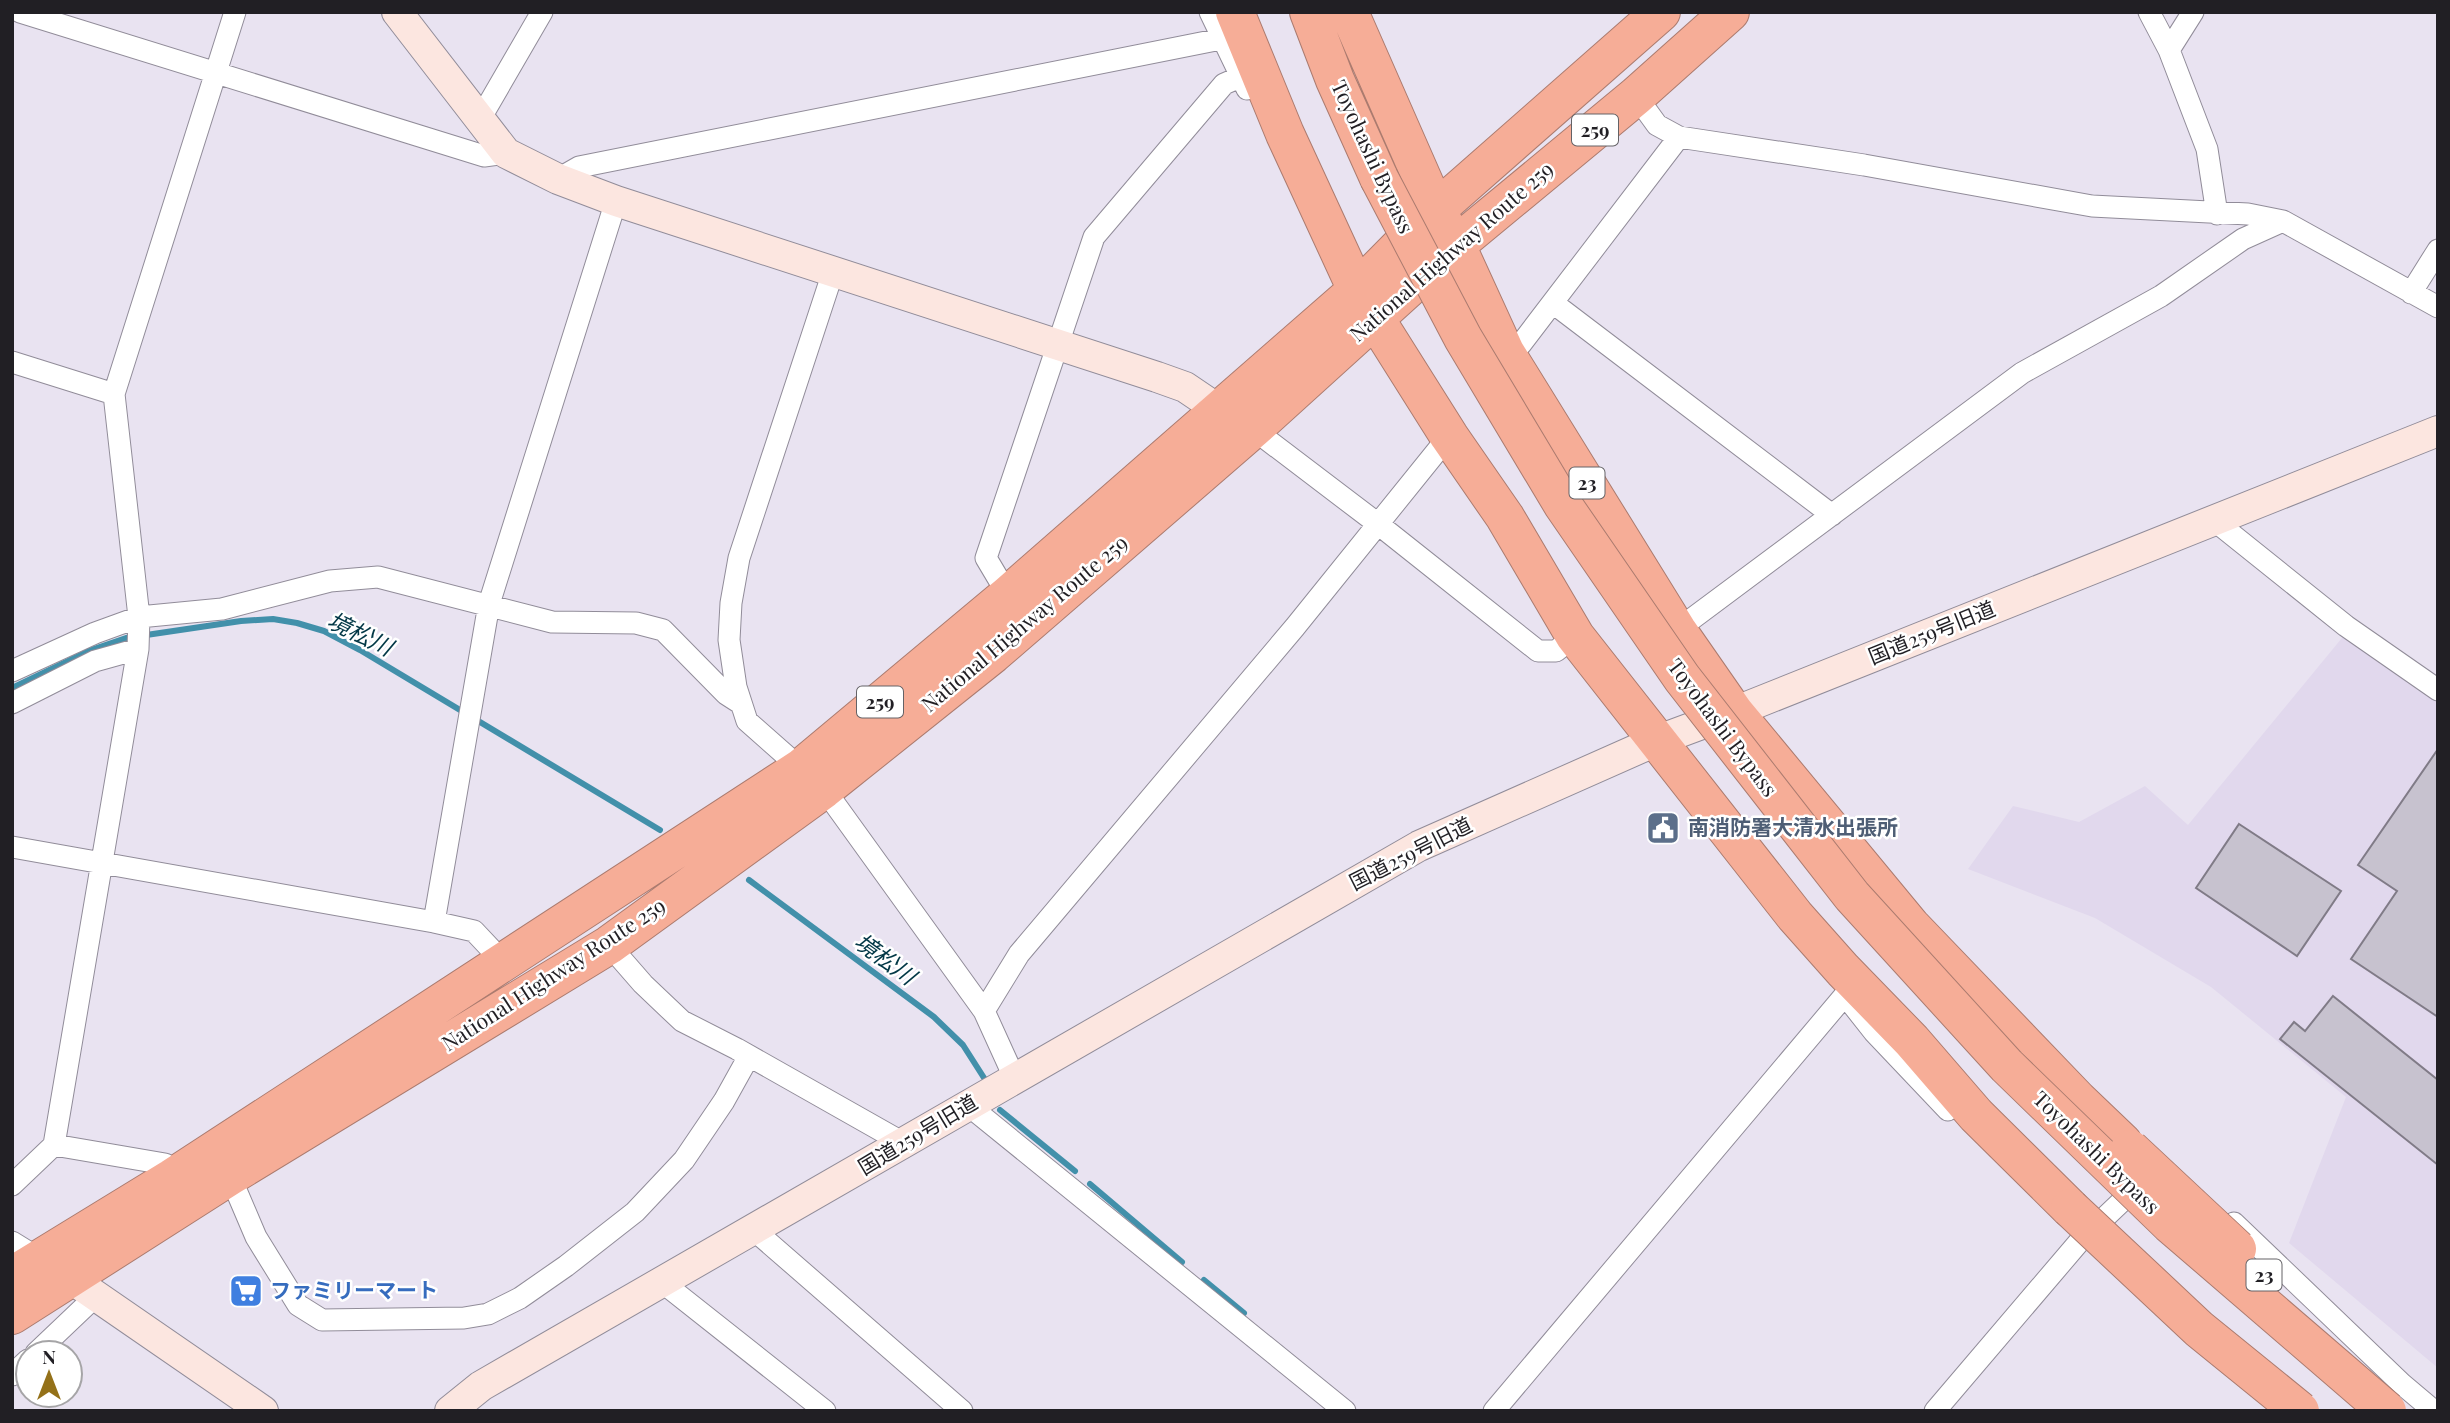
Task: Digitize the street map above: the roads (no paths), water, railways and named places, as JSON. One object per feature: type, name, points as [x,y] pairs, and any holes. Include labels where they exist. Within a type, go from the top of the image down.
[{"type":"highway","name":"Toyohashi Bypass","points":[[1309,12],[1335,80],[1379,178],[1464,338],[1563,505],[1682,678],[1852,896],[2007,1066],[2170,1224],[2397,1402]]},
{"type":"highway","name":"National Highway Route 259","points":[[12,1315],[46,1270],[172,1178],[503,963],[812,778],[993,654],[1253,429],[1365,303],[1436,210],[1661,12]]},
{"type":"highway","name":"National Highway Route 259","points":[[46,1270],[230,1176],[609,945],[812,778],[1008,595],[1219,410],[1365,303],[1456,245],[1636,96],[1730,12]]},
{"type":"highway","name":"23","points":[[1351,15],[1436,210],[1456,245],[1506,352],[1677,630],[1734,712],[1910,926],[2078,1100],[2397,1402]]},
{"type":"highway","points":[[1228,25],[1285,134],[1365,303],[1449,436],[1506,517],[1575,636],[1656,741],[1795,916],[1844,983],[1912,1041],[2075,1225],[2300,1411]]},
{"type":"street","points":[[20,12],[484,156],[506,153]]},
{"type":"street","points":[[12,1185],[54,1145],[103,863],[138,634],[114,394],[235,12]]},
{"type":"street","points":[[397,12],[506,153],[558,179],[616,201],[1185,387],[1219,410]]},
{"type":"street","points":[[480,119],[542,12]]},
{"type":"street","points":[[1210,12],[1228,25],[1240,77],[1261,116],[1285,134]]},
{"type":"street","points":[[2149,12],[2169,50],[2207,149],[2217,214]]},
{"type":"street","points":[[2169,50],[2193,12]]},
{"type":"street","points":[[558,179],[579,167],[1228,25]]},
{"type":"street","points":[[1008,595],[986,558],[1094,237],[1224,84],[1240,77]]},
{"type":"street","points":[[1636,96],[1657,125],[1679,137],[1864,165],[2092,206],[2248,214],[2283,221],[2438,307]]},
{"type":"street","points":[[1506,352],[1521,344],[1679,137]]},
{"type":"street","points":[[434,922],[489,604],[616,201]]},
{"type":"street","points":[[1677,630],[2022,373],[2161,296],[2243,239],[2283,221]]},
{"type":"street","points":[[2411,293],[2438,250]]},
{"type":"street","points":[[833,272],[739,558],[731,603],[729,640],[740,703],[747,721],[812,778],[984,1011],[1014,1077]]},
{"type":"street","points":[[1553,303],[1832,515]]},
{"type":"street","points":[[12,362],[114,394]]},
{"type":"street","points":[[1253,429],[1538,651],[1556,651],[1575,636]]},
{"type":"street","name":"国道259号旧道","points":[[450,1411],[481,1386],[1419,846],[1656,741],[2215,521],[2438,430]]},
{"type":"street","points":[[984,1011],[1019,954],[1449,436]]},
{"type":"street","points":[[2215,521],[2346,626],[2438,690]]},
{"type":"street","points":[[12,703],[95,661],[138,634],[330,581],[378,577],[552,622],[636,622],[663,630],[726,694],[740,703]]},
{"type":"street","points":[[12,671],[95,633],[138,634]]},
{"type":"street","points":[[12,846],[474,931],[503,963]]},
{"type":"street","points":[[1910,926],[1980,974],[2045,1042],[2167,1160],[2397,1402],[2434,1411]]},
{"type":"street","points":[[609,945],[643,984],[682,1021],[905,1144]]},
{"type":"street","points":[[1494,1411],[1844,983]]},
{"type":"street","points":[[230,1176],[256,1237],[298,1305],[322,1320],[464,1318],[488,1314],[520,1298],[635,1212],[684,1160],[724,1101],[749,1056]]},
{"type":"street","points":[[968,1105],[1345,1411]]},
{"type":"street","points":[[54,1145],[166,1164],[172,1178]]},
{"type":"street","points":[[1935,1411],[2075,1225],[2167,1160]]},
{"type":"street","points":[[2075,1225],[2193,1348],[2272,1411]]},
{"type":"street","points":[[754,1230],[962,1411]]},
{"type":"street","points":[[38,1339],[46,1270],[263,1411]]},
{"type":"street","points":[[662,1282],[825,1411]]},
{"type":"street","points":[[2381,1411],[2397,1402]]},
{"type":"waterway","name":"境松川","points":[[12,688],[91,650],[126,638],[241,621],[273,619],[297,623],[324,631],[360,650],[660,830]]},
{"type":"waterway","name":"境松川","points":[[749,880],[934,1017],[963,1045],[986,1081]]},
{"type":"waterway","name":"境松川","points":[[1000,1110],[1075,1171]]},
{"type":"waterway","name":"境松川","points":[[1090,1184],[1182,1262]]},
{"type":"waterway","name":"境松川","points":[[1204,1280],[1244,1313]]},
{"type":"place","name":"南消防署大清水出張所","points":[[1663,828]]},
{"type":"place","name":"ファミリーマート","points":[[246,1291]]}]
